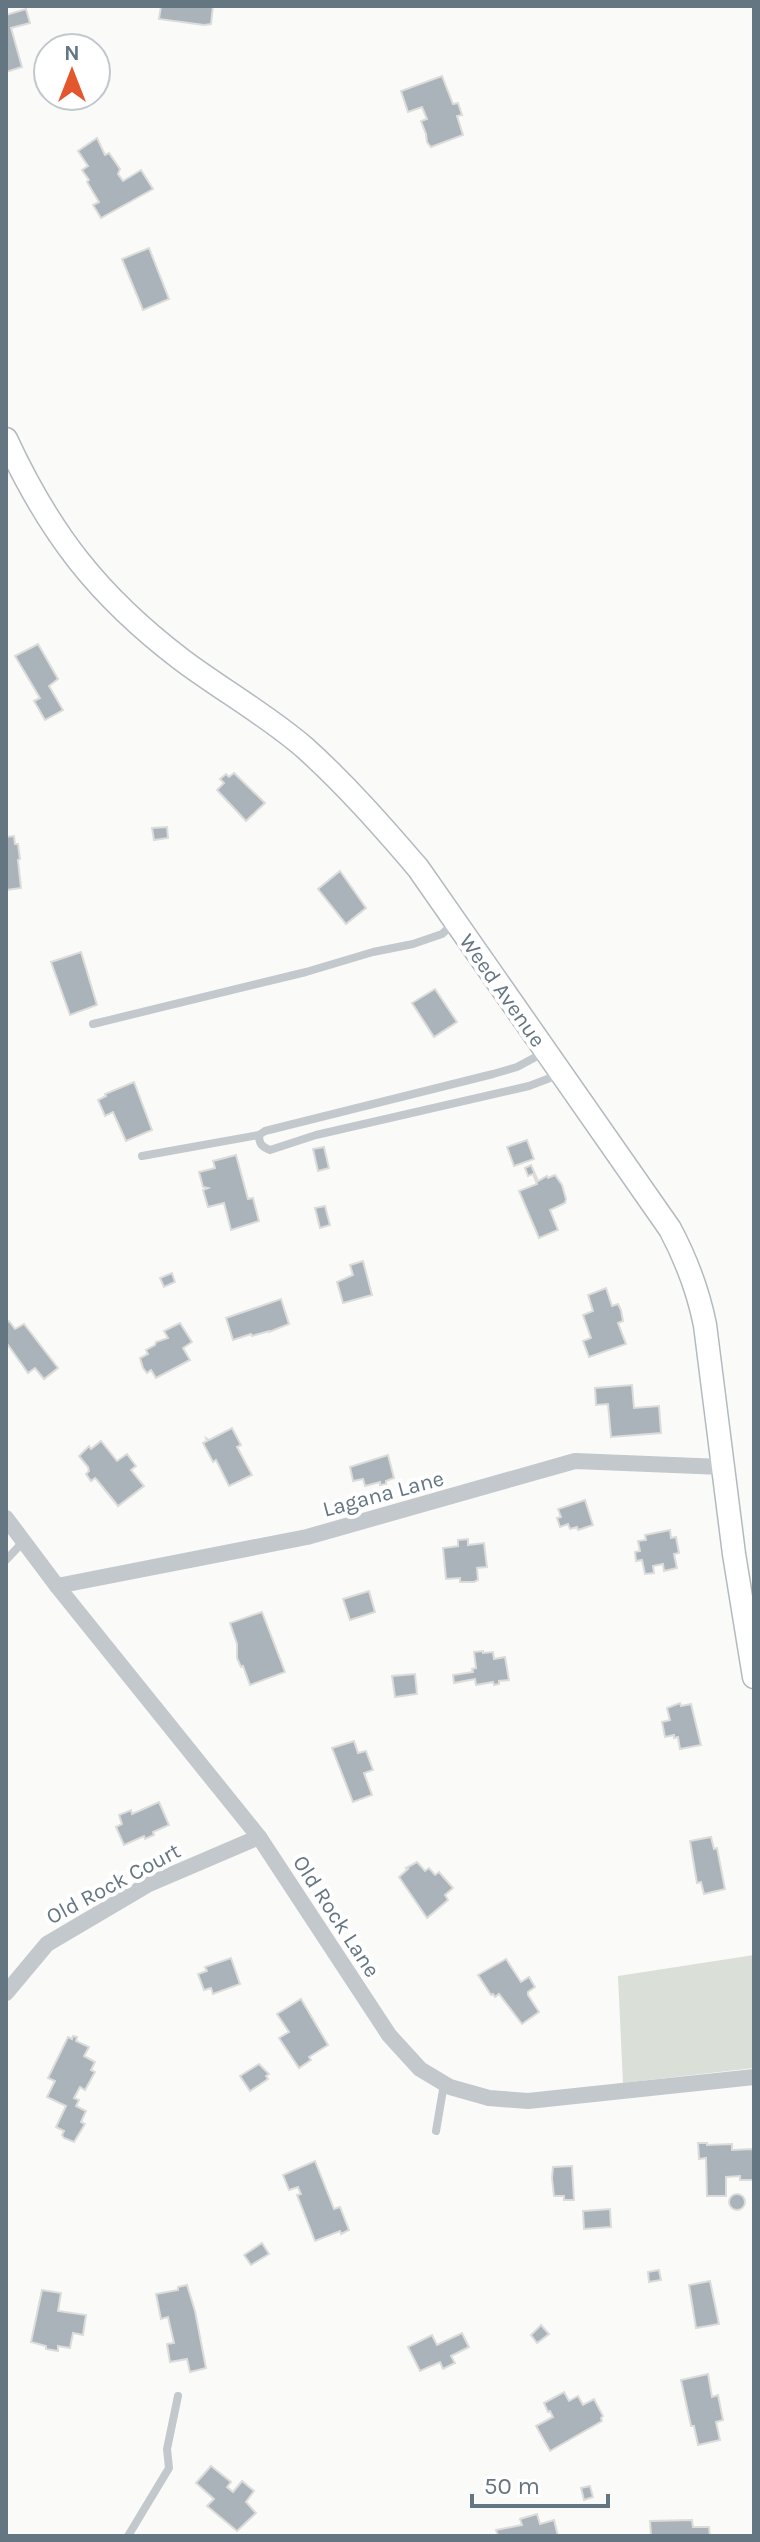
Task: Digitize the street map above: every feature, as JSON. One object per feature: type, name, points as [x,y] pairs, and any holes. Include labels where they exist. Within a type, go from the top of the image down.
[{"type":"main road","name":"Weed Avenue","points":[[6,439],[47,519],[97,585],[180,659],[303,746],[361,802],[418,868],[654,1205],[689,1264],[700,1297],[754,1677]]},
{"type":"street","name":"Lagana Lane","points":[[57,1586],[307,1537],[575,1461],[722,1467]]},
{"type":"street","name":"Old Rock Lane","points":[[6,1518],[259,1837],[389,2035],[420,2069],[444,2083],[489,2098],[528,2101],[754,2077]]},
{"type":"street","name":"Old Rock Court","points":[[6,1993],[47,1944],[147,1885],[259,1837]]},
{"type":"lane","points":[[93,1024],[413,944],[442,934],[455,922]]},
{"type":"lane","points":[[142,1156],[259,1135],[505,1070],[546,1052]]},
{"type":"lane","points":[[259,1135],[263,1148],[270,1150],[316,1135],[529,1086],[561,1073]]},
{"type":"lane","points":[[6,1560],[23,1541]]},
{"type":"lane","points":[[436,2131],[444,2083]]},
{"type":"lane","points":[[128,2536],[169,2468],[167,2449],[178,2396]]},
{"type":"shaded area","points":[[754,1955],[754,2068],[623,2083],[618,1976]]},
{"type":"building","points":[[161,6],[213,6],[211,24],[159,19]]},
{"type":"building","points":[[26,9],[30,23],[11,28],[22,67],[6,72],[6,15]]},
{"type":"building","points":[[442,76],[453,104],[458,103],[462,115],[457,116],[463,135],[431,147],[421,121],[427,119],[422,107],[408,112],[401,91]]},
{"type":"building","points":[[97,138],[105,155],[109,153],[120,169],[118,174],[123,181],[141,170],[153,189],[101,218],[93,205],[99,202],[82,170],[88,166],[78,151]]},
{"type":"building","points":[[149,248],[169,299],[143,310],[122,259]]},
{"type":"building","points":[[38,644],[58,679],[49,686],[63,710],[45,720],[34,701],[40,698],[15,656]]},
{"type":"building","points":[[234,773],[265,803],[246,821],[217,790],[224,783],[220,779]]},
{"type":"building","points":[[167,827],[168,838],[154,840],[152,828]]},
{"type":"building","points":[[14,836],[15,844],[18,844],[21,888],[6,890],[6,837]]},
{"type":"building","points":[[340,871],[366,908],[346,924],[318,889]]},
{"type":"building","points":[[81,952],[97,1005],[70,1015],[51,962]]},
{"type":"building","points":[[435,989],[457,1022],[434,1037],[412,1003]]},
{"type":"building","points":[[134,1082],[152,1130],[126,1141],[113,1112],[105,1116],[98,1100]]},
{"type":"building","points":[[527,1140],[534,1159],[514,1166],[507,1147]]},
{"type":"building","points":[[324,1147],[329,1168],[318,1171],[313,1149]]},
{"type":"building","points":[[236,1155],[248,1199],[253,1198],[259,1221],[231,1230],[224,1203],[208,1207],[203,1190],[208,1188],[203,1187],[199,1172],[215,1168],[213,1161]]},
{"type":"building","points":[[531,1165],[538,1181],[555,1175],[566,1199],[565,1203],[550,1210],[558,1230],[539,1238],[519,1191],[537,1184],[533,1174],[528,1176],[525,1168]]},
{"type":"building","points":[[325,1206],[330,1225],[320,1228],[315,1208]]},
{"type":"building","points":[[363,1261],[372,1295],[343,1303],[337,1282],[353,1275],[350,1265]]},
{"type":"building","points":[[172,1273],[175,1282],[164,1287],[160,1278]]},
{"type":"building","points":[[606,1288],[612,1306],[618,1304],[621,1310],[623,1321],[618,1323],[626,1344],[589,1357],[583,1341],[591,1338],[583,1315],[593,1311],[588,1295]]},
{"type":"building","points":[[281,1299],[289,1324],[233,1340],[226,1318]]},
{"type":"building","points":[[9,1321],[15,1329],[24,1324],[58,1368],[44,1379],[35,1368],[28,1373],[6,1342],[6,1323]]},
{"type":"building","points":[[180,1323],[192,1342],[183,1348],[190,1360],[156,1378],[151,1370],[147,1373],[143,1368],[140,1358],[148,1354],[146,1350],[156,1342],[168,1338],[164,1331]]},
{"type":"building","points":[[632,1385],[634,1408],[659,1406],[661,1433],[611,1437],[608,1404],[596,1405],[595,1388]]},
{"type":"building","points":[[232,1428],[241,1445],[237,1447],[252,1475],[229,1486],[203,1443],[207,1441],[206,1438],[209,1440]]},
{"type":"building","points":[[101,1441],[117,1461],[127,1454],[136,1466],[131,1470],[144,1486],[118,1506],[95,1478],[91,1481],[86,1474],[88,1467],[79,1456],[89,1446],[91,1449]]},
{"type":"building","points":[[388,1455],[394,1478],[386,1484],[380,1485],[380,1482],[365,1486],[363,1479],[353,1481],[350,1467]]},
{"type":"building","points":[[585,1500],[593,1525],[578,1530],[577,1527],[570,1529],[568,1524],[560,1527],[558,1509]]},
{"type":"building","points":[[670,1530],[671,1538],[676,1537],[679,1553],[674,1554],[677,1568],[664,1571],[663,1564],[653,1566],[654,1573],[645,1574],[642,1560],[636,1561],[635,1552],[640,1551],[638,1541],[646,1540],[645,1535]]},
{"type":"building","points":[[468,1539],[468,1545],[484,1543],[487,1567],[477,1568],[478,1580],[474,1582],[460,1582],[460,1578],[446,1579],[443,1548],[458,1546],[458,1540]]},
{"type":"building","points":[[369,1591],[375,1612],[350,1620],[343,1599]]},
{"type":"building","points":[[262,1612],[285,1672],[250,1685],[237,1658],[237,1644],[230,1623]]},
{"type":"building","points":[[474,1652],[493,1652],[494,1659],[505,1657],[509,1680],[494,1685],[493,1682],[476,1685],[475,1679],[454,1683],[453,1675],[473,1672],[472,1669],[476,1668]]},
{"type":"building","points":[[415,1674],[417,1694],[395,1697],[392,1676]]},
{"type":"building","points":[[680,1703],[681,1706],[691,1704],[701,1745],[680,1749],[678,1737],[665,1737],[662,1722],[670,1720],[667,1708]]},
{"type":"building","points":[[354,1741],[358,1753],[366,1751],[373,1770],[364,1773],[372,1795],[353,1802],[332,1748]]},
{"type":"building","points":[[159,1802],[169,1825],[145,1839],[144,1836],[124,1845],[116,1827],[122,1824],[119,1815],[131,1810],[132,1814]]},
{"type":"building","points":[[711,1837],[714,1849],[717,1848],[725,1889],[704,1894],[701,1882],[697,1883],[690,1841]]},
{"type":"building","points":[[417,1862],[425,1871],[429,1868],[435,1875],[439,1872],[453,1888],[445,1895],[448,1900],[427,1918],[399,1877],[406,1868]]},
{"type":"building","points":[[231,1958],[240,1984],[213,1994],[211,1988],[204,1990],[198,1974],[207,1971],[205,1967]]},
{"type":"building","points":[[506,1959],[521,1982],[529,1977],[535,1987],[528,1995],[539,2012],[522,2024],[499,1994],[495,1997],[491,1995],[478,1975]]},
{"type":"building","points":[[301,1999],[328,2045],[309,2057],[311,2060],[299,2068],[279,2038],[289,2032],[277,2014]]},
{"type":"building","points":[[73,2036],[77,2037],[76,2041],[89,2047],[84,2056],[95,2062],[91,2070],[95,2072],[85,2090],[80,2087],[74,2098],[79,2100],[76,2106],[86,2111],[81,2122],[85,2124],[74,2142],[64,2138],[64,2131],[56,2127],[66,2106],[47,2097],[55,2081],[48,2078],[68,2037],[72,2039]]},
{"type":"building","points":[[259,2064],[269,2074],[266,2076],[268,2079],[250,2091],[240,2076]]},
{"type":"building","points":[[698,2143],[732,2144],[732,2150],[752,2149],[754,2180],[740,2180],[740,2176],[726,2177],[726,2196],[707,2196],[706,2158],[699,2159]]},
{"type":"building","points":[[315,2161],[334,2209],[340,2207],[349,2230],[315,2241],[297,2195],[301,2194],[298,2187],[289,2190],[283,2175]]},
{"type":"building","points":[[572,2166],[574,2200],[554,2196],[553,2167]]},
{"type":"building","points":[[737,2194],[745,2202],[737,2210],[729,2202]]},
{"type":"building","points":[[610,2209],[611,2227],[584,2229],[583,2211]]},
{"type":"building","points":[[262,2243],[269,2254],[251,2265],[244,2255]]},
{"type":"building","points":[[659,2270],[661,2280],[649,2282],[648,2272]]},
{"type":"building","points":[[710,2281],[719,2324],[696,2328],[689,2285]]},
{"type":"building","points":[[187,2285],[206,2368],[190,2372],[187,2359],[170,2362],[167,2344],[174,2343],[168,2317],[161,2319],[156,2294]]},
{"type":"building","points":[[42,2290],[61,2293],[58,2311],[86,2315],[83,2335],[73,2333],[70,2348],[58,2346],[58,2351],[31,2342]]},
{"type":"building","points":[[541,2325],[549,2334],[537,2343],[531,2335]]},
{"type":"building","points":[[462,2333],[469,2347],[451,2356],[455,2363],[443,2369],[440,2362],[420,2371],[408,2347],[432,2335],[437,2345]]},
{"type":"building","points":[[708,2374],[712,2397],[718,2395],[723,2420],[716,2422],[720,2440],[698,2445],[681,2380]]},
{"type":"building","points":[[564,2392],[569,2401],[578,2396],[583,2405],[594,2399],[603,2416],[602,2421],[550,2451],[536,2426],[553,2417],[544,2403]]},
{"type":"building","points":[[211,2466],[231,2482],[227,2487],[233,2492],[242,2481],[254,2491],[246,2502],[256,2513],[237,2531],[207,2506],[214,2499],[196,2483]]},
{"type":"building","points":[[590,2486],[593,2497],[584,2500],[581,2488]]},
{"type":"building","points":[[537,2514],[540,2524],[554,2520],[558,2536],[499,2536],[497,2533],[496,2530],[522,2525],[520,2519]]},
{"type":"building","points":[[692,2520],[693,2527],[709,2527],[710,2536],[651,2536],[650,2521]]}]
